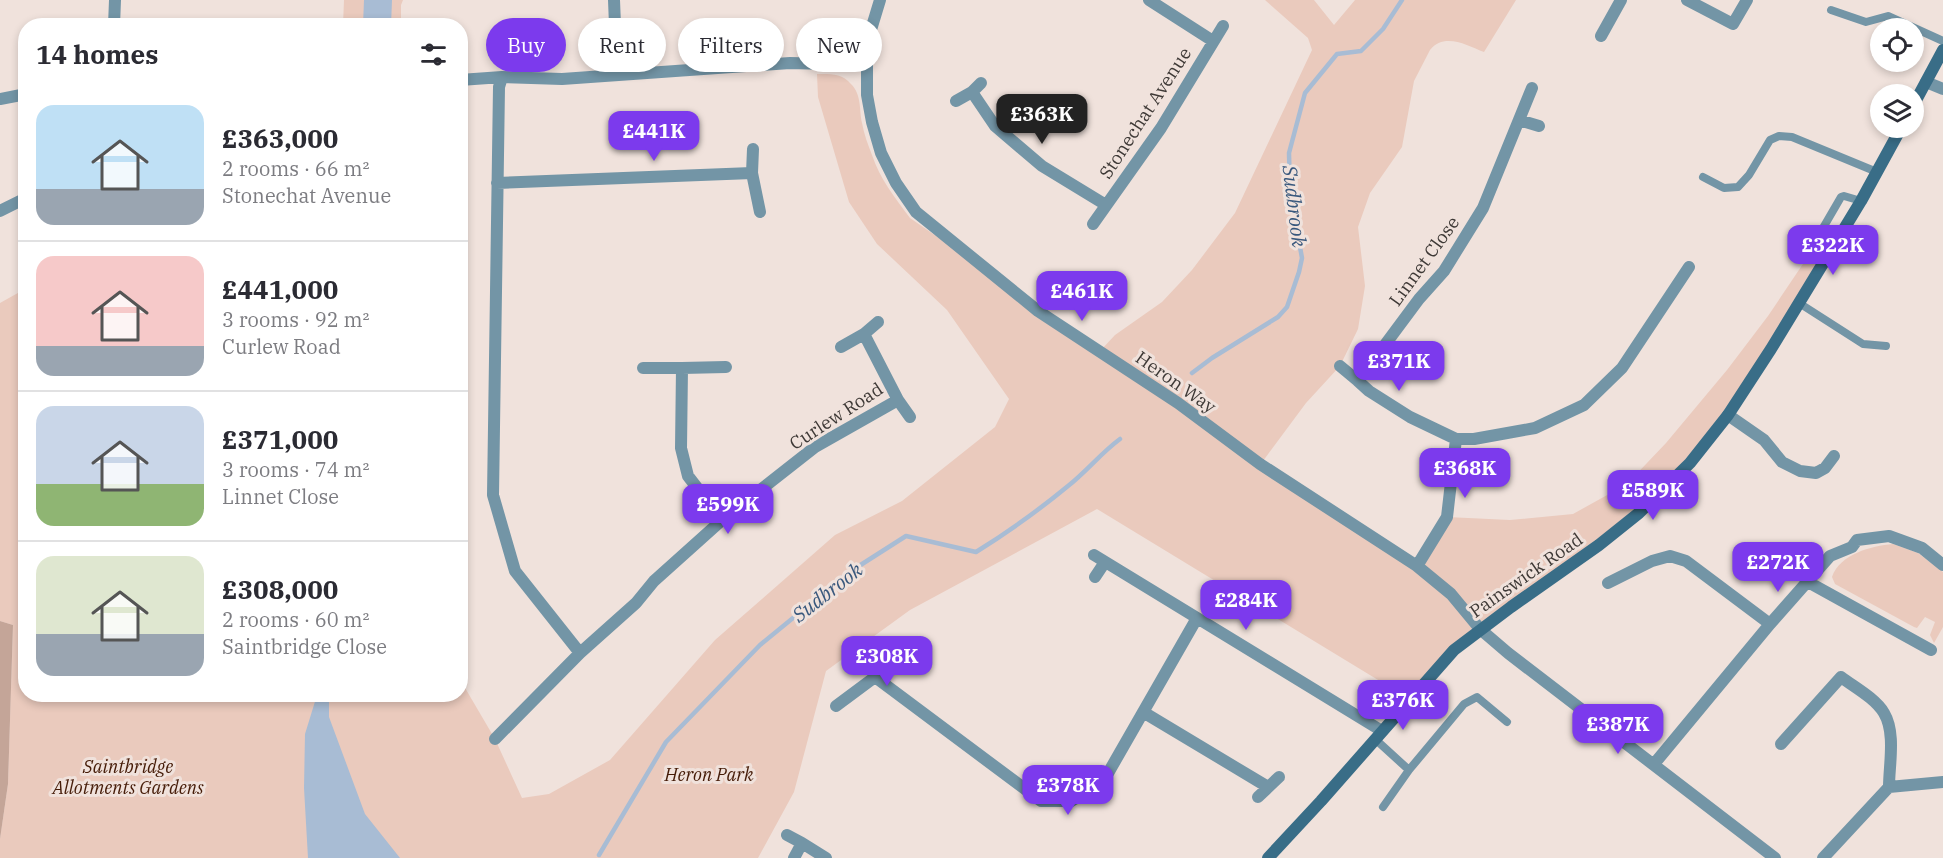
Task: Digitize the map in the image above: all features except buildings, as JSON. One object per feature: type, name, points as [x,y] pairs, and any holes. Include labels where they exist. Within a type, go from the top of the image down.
[{"type":"main road","points":[[1924,86],[1943,50]]},
{"type":"main road","name":"Painswick Road","points":[[1268,858],[1454,650],[1599,545],[1639,513],[1690,463],[1728,415],[1799,303],[1861,201],[1896,138]]},
{"type":"street","points":[[114,18],[115,0]]},
{"type":"street","points":[[614,0],[617,75]]},
{"type":"street","name":"Heron Way","points":[[875,18],[880,0]]},
{"type":"street","name":"Stonechat Avenue","points":[[1149,0],[1213,40]]},
{"type":"street","points":[[1601,36],[1622,0]]},
{"type":"street","points":[[1686,0],[1732,30],[1747,0]]},
{"type":"street","name":"Stonechat Avenue","points":[[1093,224],[1161,128],[1223,26]]},
{"type":"street","points":[[468,79],[502,77],[562,79],[796,63]]},
{"type":"street","name":"Heron Way","points":[[867,72],[867,94],[881,153],[896,183],[916,212],[1038,310],[1171,398],[1260,464],[1417,566],[1451,594],[1480,629],[1508,653],[1775,858]]},
{"type":"street","points":[[502,77],[499,87],[493,495],[515,571],[580,653]]},
{"type":"street","points":[[1926,82],[1943,89]]},
{"type":"street","name":"Stonechat Avenue","points":[[956,100],[976,88],[995,126],[1042,165],[1106,205]]},
{"type":"street","name":"Linnet Close","points":[[1358,381],[1419,299],[1443,271],[1483,208],[1532,88]]},
{"type":"street","points":[[0,99],[18,96]]},
{"type":"street","points":[[1519,120],[1539,126]]},
{"type":"street","points":[[753,149],[752,173],[760,212]]},
{"type":"street","points":[[497,183],[752,173]]},
{"type":"street","points":[[0,211],[18,202]]},
{"type":"street","points":[[1340,366],[1410,417],[1456,439],[1474,439],[1535,428],[1584,405],[1622,368],[1689,267]]},
{"type":"street","points":[[841,347],[864,334],[878,322]]},
{"type":"street","name":"Curlew Road","points":[[495,739],[580,653],[636,603],[654,581],[722,520],[815,447],[898,400],[864,334]]},
{"type":"street","points":[[644,368],[726,367]]},
{"type":"street","points":[[682,368],[681,448],[688,476],[722,520]]},
{"type":"street","points":[[898,400],[910,417]]},
{"type":"street","points":[[1728,415],[1764,440],[1782,462],[1800,471],[1816,473],[1825,468],[1834,456]]},
{"type":"street","points":[[1417,566],[1448,517],[1456,439]]},
{"type":"street","points":[[1654,764],[1770,624],[1830,556],[1852,547],[1857,540],[1888,536],[1922,548],[1943,565]]},
{"type":"street","points":[[1608,583],[1652,561],[1670,556],[1686,561],[1770,624]]},
{"type":"street","points":[[1095,577],[1099,558],[1379,735]]},
{"type":"street","points":[[1808,582],[1931,650]]},
{"type":"street","points":[[875,677],[1041,801],[1071,801],[1102,782],[1197,618]]},
{"type":"street","points":[[836,706],[918,643]]},
{"type":"street","points":[[1781,744],[1840,677],[1884,712],[1890,729],[1889,787]]},
{"type":"street","points":[[1143,712],[1268,787]]},
{"type":"street","points":[[1258,797],[1279,777]]},
{"type":"street","points":[[1823,858],[1889,787],[1943,782]]},
{"type":"street","points":[[787,835],[826,858]]},
{"type":"street","points":[[794,858],[802,843]]},
{"type":"lane","points":[[1831,10],[1866,22],[1888,16],[1943,41]]},
{"type":"lane","points":[[1703,177],[1724,188],[1738,187],[1749,175],[1770,140],[1784,136],[1813,145],[1877,172]]},
{"type":"lane","points":[[1828,254],[1816,240],[1841,197],[1844,195],[1861,201]]},
{"type":"lane","points":[[1799,303],[1863,344],[1886,346]]},
{"type":"lane","points":[[1383,807],[1409,770],[1464,704],[1477,698],[1507,722]]},
{"type":"lane","points":[[1379,735],[1409,770]]},
{"type":"green space","points":[[344,0],[403,0],[401,18],[343,18]]},
{"type":"green space","points":[[1265,0],[1314,0],[1334,25],[1355,0],[1516,0],[1484,52],[1449,41],[1442,42],[1430,50],[1414,81],[1402,147],[1370,193],[1358,227],[1365,286],[1358,329],[1340,366],[1306,403],[1263,461],[1417,566],[1447,517],[1510,520],[1573,514],[1627,484],[1666,443],[1727,370],[1768,316],[1809,255],[1824,263],[1771,349],[1666,487],[1480,629],[1411,700],[1097,509],[910,610],[826,671],[794,792],[758,858],[0,858],[0,839],[8,784],[13,625],[0,621],[0,303],[18,293],[18,702],[468,702],[468,693],[495,739],[522,798],[549,794],[610,760],[715,640],[835,535],[902,501],[995,427],[1009,399],[947,310],[877,244],[849,202],[818,97],[817,74],[840,76],[855,88],[859,98],[864,131],[875,164],[888,188],[910,218],[1101,350],[1115,335],[1162,302],[1192,270],[1235,213],[1312,50],[1308,38]]},
{"type":"green space","points":[[1893,544],[1918,553],[1943,572],[1943,627],[1934,643],[1930,635],[1935,622],[1925,617],[1917,628],[1914,627],[1835,584],[1832,577],[1836,569],[1849,557],[1866,549]]},
{"type":"shaded area","points":[[0,621],[13,625],[8,784],[0,839]]},
{"type":"water","points":[[315,702],[329,702],[329,717],[365,814],[400,858],[308,858],[304,788],[305,734]]},
{"type":"waterway","points":[[377,18],[378,0]]},
{"type":"waterway","name":"Sudbrook","points":[[1192,373],[1278,317],[1287,307],[1302,258],[1290,192],[1289,153],[1305,93],[1337,54],[1361,51],[1383,29],[1402,0]]},
{"type":"waterway","name":"Sudbrook","points":[[599,855],[666,742],[760,645],[848,573],[906,536],[976,552],[1057,495],[1120,439]]},
{"type":"park label","name":"Heron Park","points":[[709,774]]},
{"type":"park label","name":"Saintbridge Allotments Gardens","points":[[128,776]]}]
